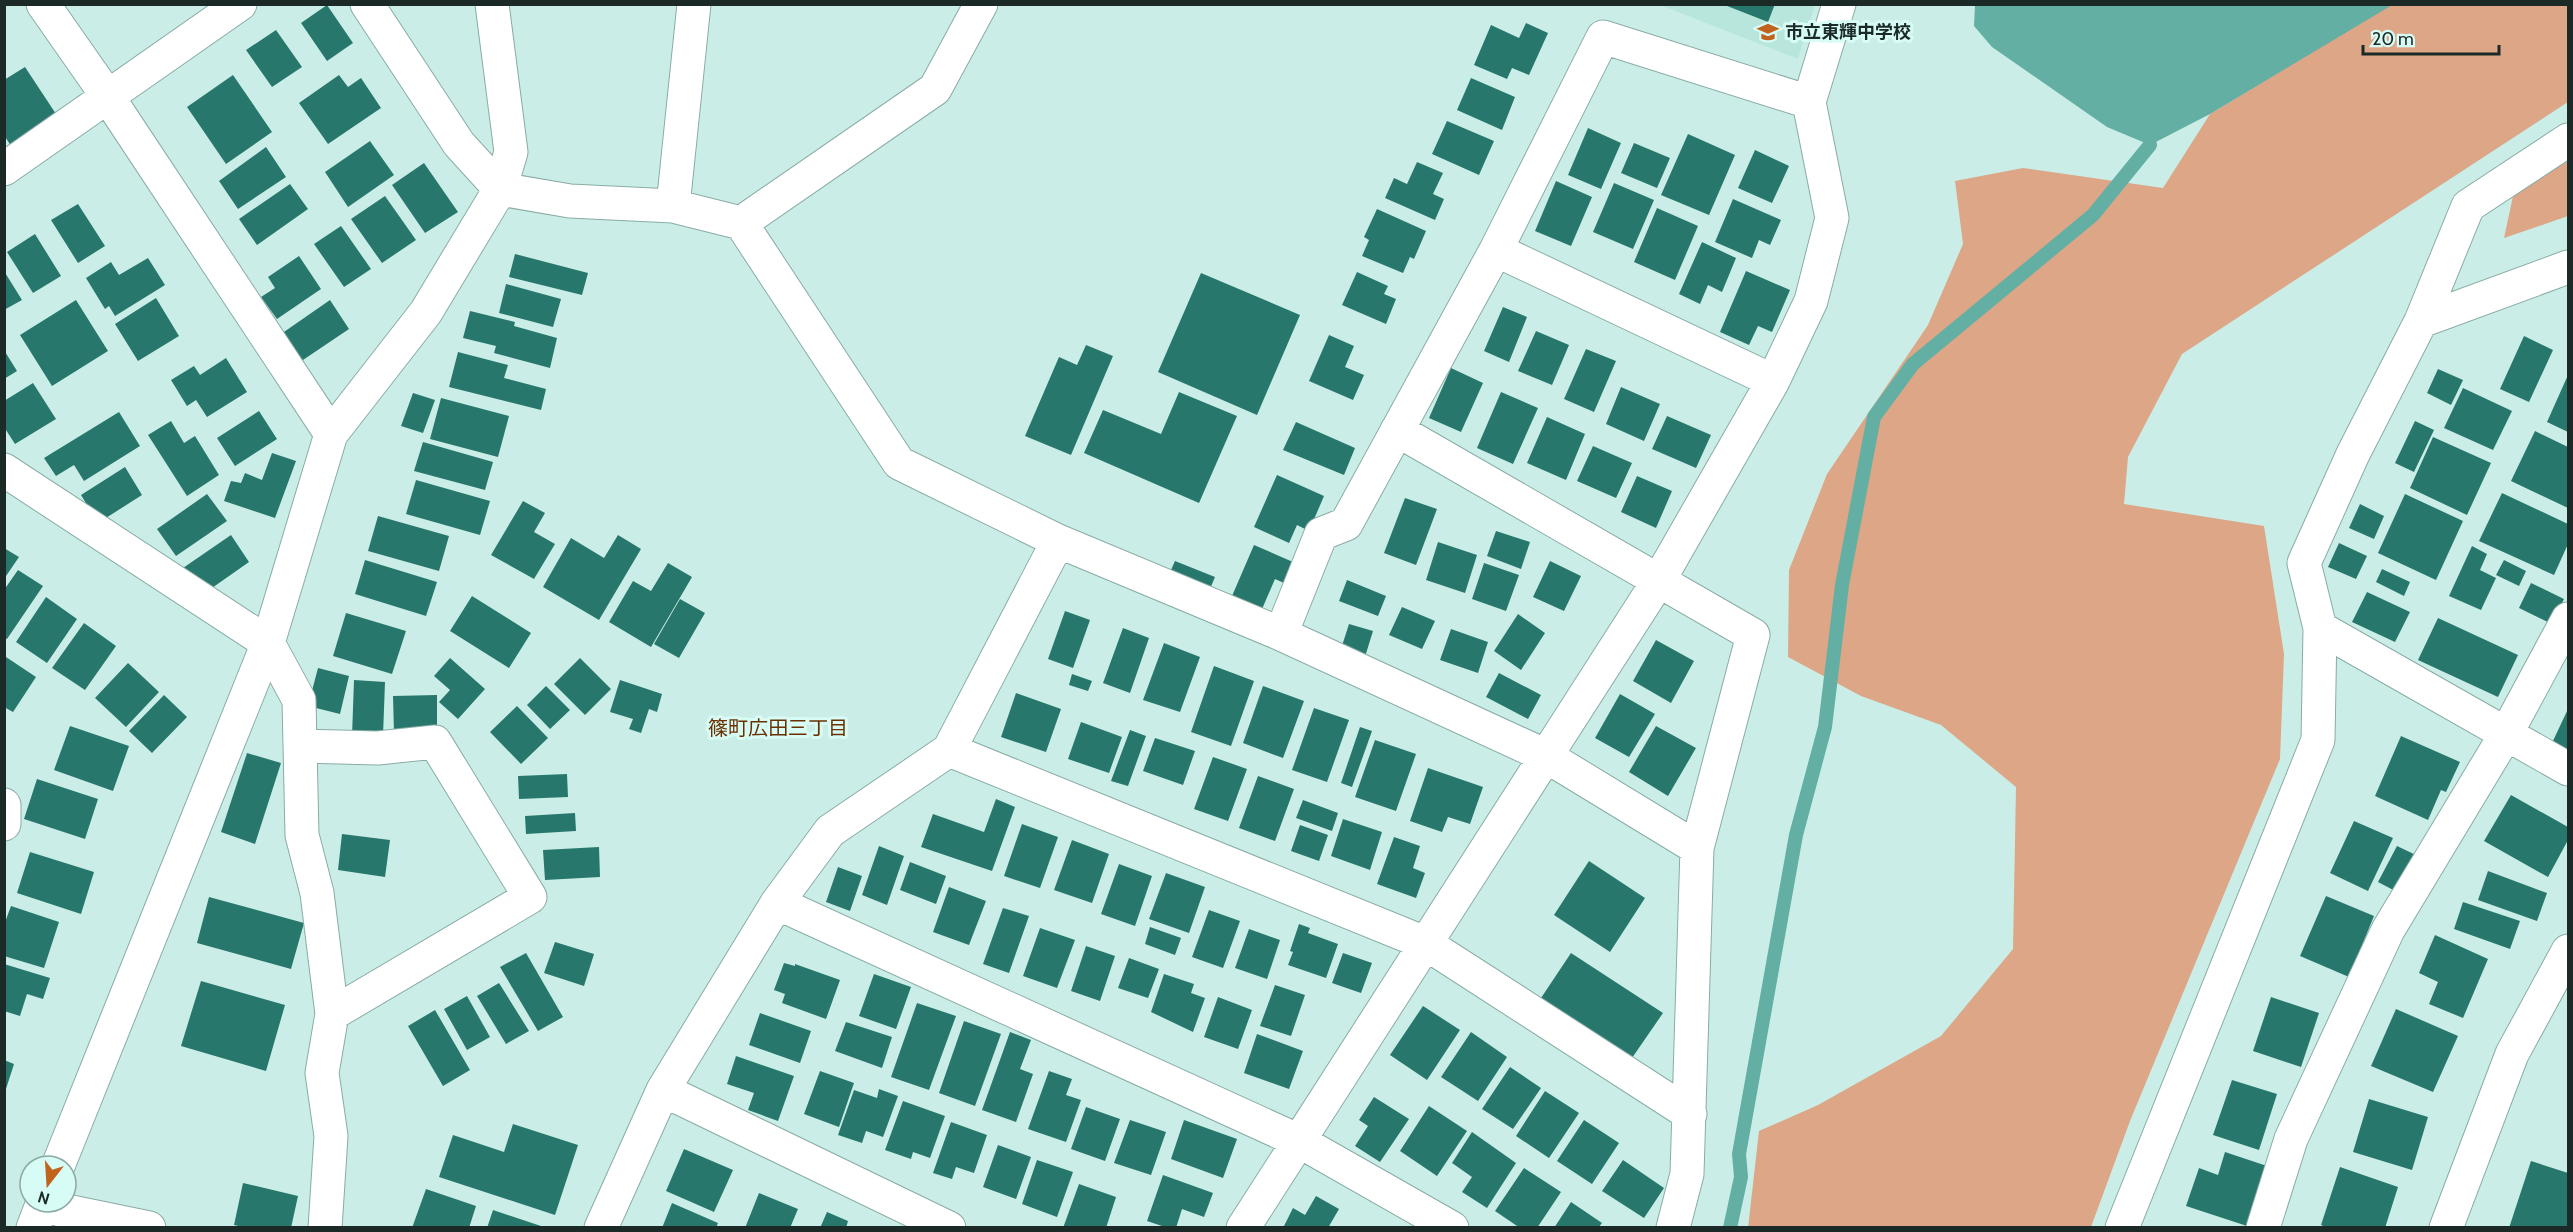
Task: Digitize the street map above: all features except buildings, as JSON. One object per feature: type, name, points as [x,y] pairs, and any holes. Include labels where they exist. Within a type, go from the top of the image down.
[{"type":"street","points":[[43,4],[331,434]]},
{"type":"street","points":[[4,170],[240,4]]},
{"type":"street","points":[[367,4],[459,144],[500,189],[570,201],[673,206],[741,224],[899,463],[1058,541],[1281,634],[1546,756],[1696,848]]},
{"type":"street","points":[[63,1154],[268,643],[331,434],[426,312],[500,189],[511,152],[492,4]]},
{"type":"street","points":[[673,206],[694,4]]},
{"type":"street","points":[[741,224],[935,89],[981,4]]},
{"type":"street","points":[[1243,1227],[1659,580],[1773,381],[1811,301],[1832,218],[1809,102],[1839,4]]},
{"type":"street","points":[[1281,634],[1321,534],[1346,524],[1496,250],[1604,37],[1809,102]]},
{"type":"street","points":[[2122,1227],[2318,740],[2320,628],[2304,563],[2354,454],[2421,321],[2468,206],[2568,140]]},
{"type":"street","points":[[1496,250],[1773,381]]},
{"type":"street","points":[[2421,321],[2568,267]]},
{"type":"street","points":[[1397,430],[1753,635],[1696,848],[1687,1174],[1673,1227]]},
{"type":"street","points":[[4,470],[268,643],[299,700],[302,836],[317,893],[332,1014],[322,1073],[331,1136],[325,1227]]},
{"type":"street","points":[[601,1227],[663,1090],[777,903],[830,831],[949,750],[1058,541]]},
{"type":"street","points":[[2263,1227],[2291,1139],[2388,930],[2506,734],[2568,620]]},
{"type":"street","points":[[2320,628],[2568,769]]},
{"type":"street","points":[[300,746],[378,748],[435,742],[530,897],[332,1014]]},
{"type":"street","points":[[949,750],[1425,943],[1690,1114]]},
{"type":"street","points":[[4,805],[4,824]]},
{"type":"street","points":[[777,903],[1299,1141],[1452,1227]]},
{"type":"street","points":[[2446,1227],[2512,1054],[2568,951]]},
{"type":"street","points":[[663,1090],[949,1227]]},
{"type":"street","points":[[54,1214],[149,1227]]},
{"type":"shaded area","points":[[1975,4],[2392,5],[2210,114],[2150,145],[2107,127],[1992,47],[1974,26]]},
{"type":"shaded area","points":[[2392,4],[2568,5],[2568,102],[2182,354],[2128,457],[2124,504],[2264,526],[2284,654],[2280,759],[2130,1121],[2091,1227],[1748,1228],[1759,1131],[1818,1105],[1941,1036],[2013,949],[2016,787],[1941,725],[1861,696],[1788,657],[1789,570],[1827,474],[1928,325],[1963,244],[1955,181],[2023,168],[2163,188],[2210,114]]},
{"type":"shaded area","name":"市立東輝中学校","points":[[1660,5],[1815,5],[1798,59]]},
{"type":"shaded area","points":[[2568,159],[2568,216],[2504,238],[2513,196]]},
{"type":"waterway","points":[[1730,1228],[1741,1177],[1739,1154],[1796,835],[1825,727],[1842,585],[1874,417],[1913,364],[2093,215],[2150,145]]},
{"type":"place","name":"市立東輝中学校","points":[[1768,32]]},
{"type":"district","name":"篠町広田三丁目","points":[[778,728]]}]
